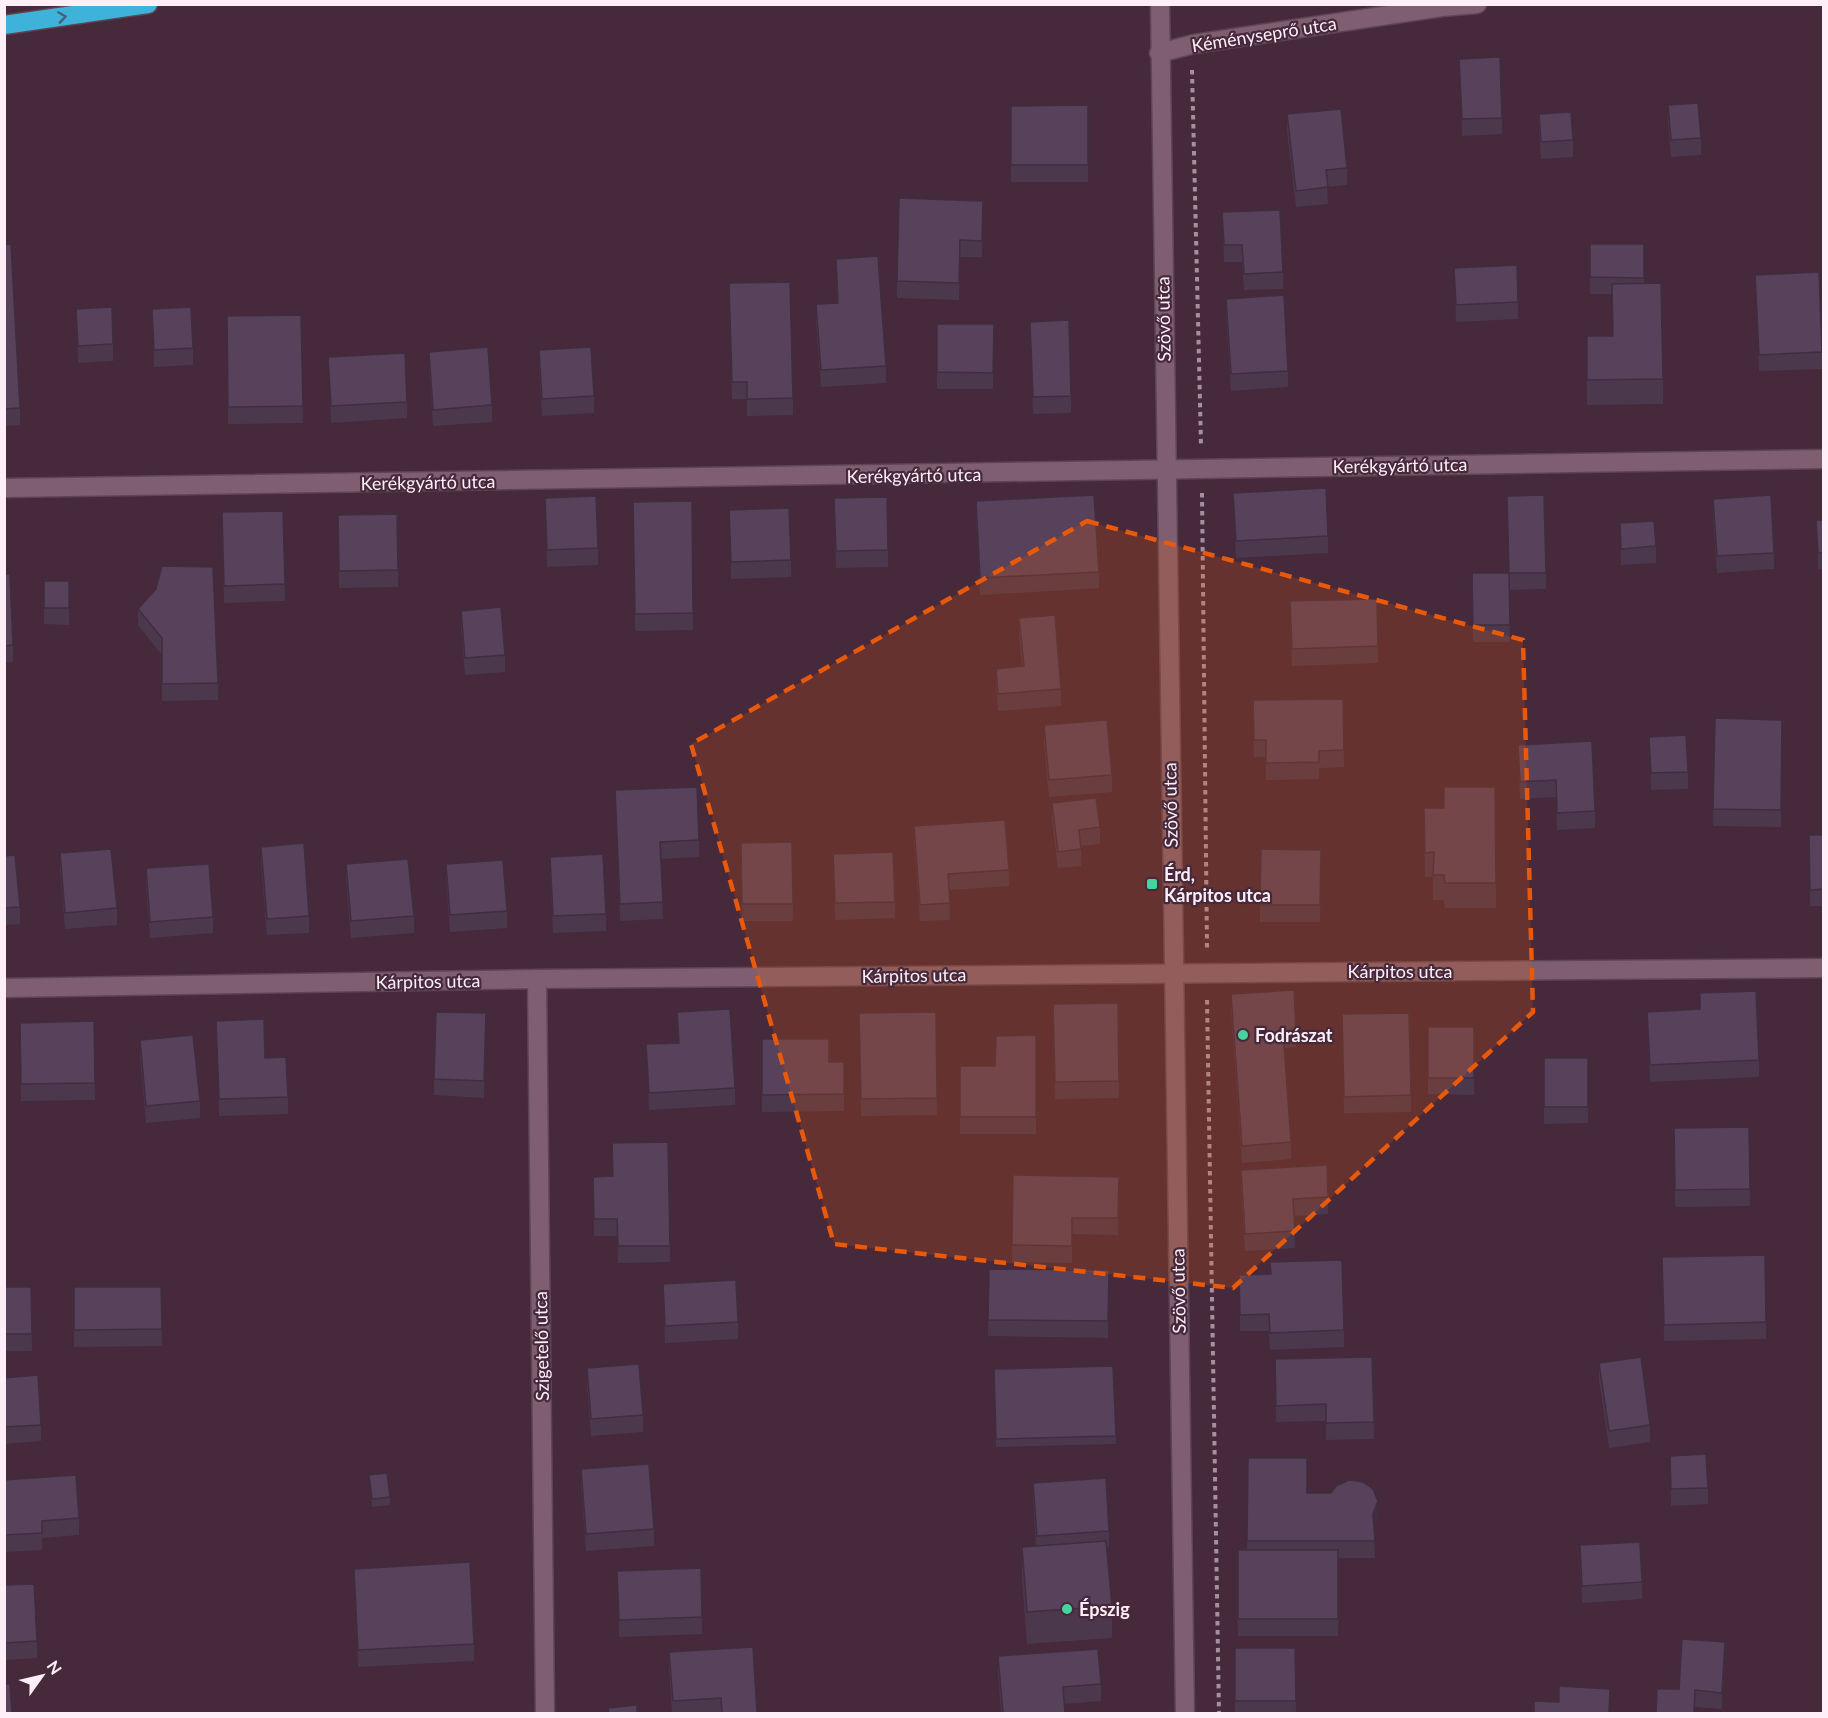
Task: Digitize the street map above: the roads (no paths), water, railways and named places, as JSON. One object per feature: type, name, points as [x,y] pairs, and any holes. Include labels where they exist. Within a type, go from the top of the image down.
[{"type":"highway","points":[[4,25],[148,4]]},
{"type":"street","name":"Szövő utca","points":[[1160,4],[1172,973],[1185,1713]]},
{"type":"street","name":"Kéményseprő utca","points":[[1159,53],[1191,45],[1442,7],[1477,4]]},
{"type":"street","name":"Kerékgyártó utca","points":[[4,488],[1137,472],[1202,468],[1824,459]]},
{"type":"street","name":"Kárpitos utca","points":[[4,988],[537,979],[1824,968]]},
{"type":"street","name":"Szigetelő utca","points":[[537,979],[545,1713]]},
{"type":"place","name":"Érd, Kárpitos utca","points":[[1152,884]]},
{"type":"place","name":"Fodrászat","points":[[1243,1035]]},
{"type":"place","name":"Épszig","points":[[1067,1609]]}]
